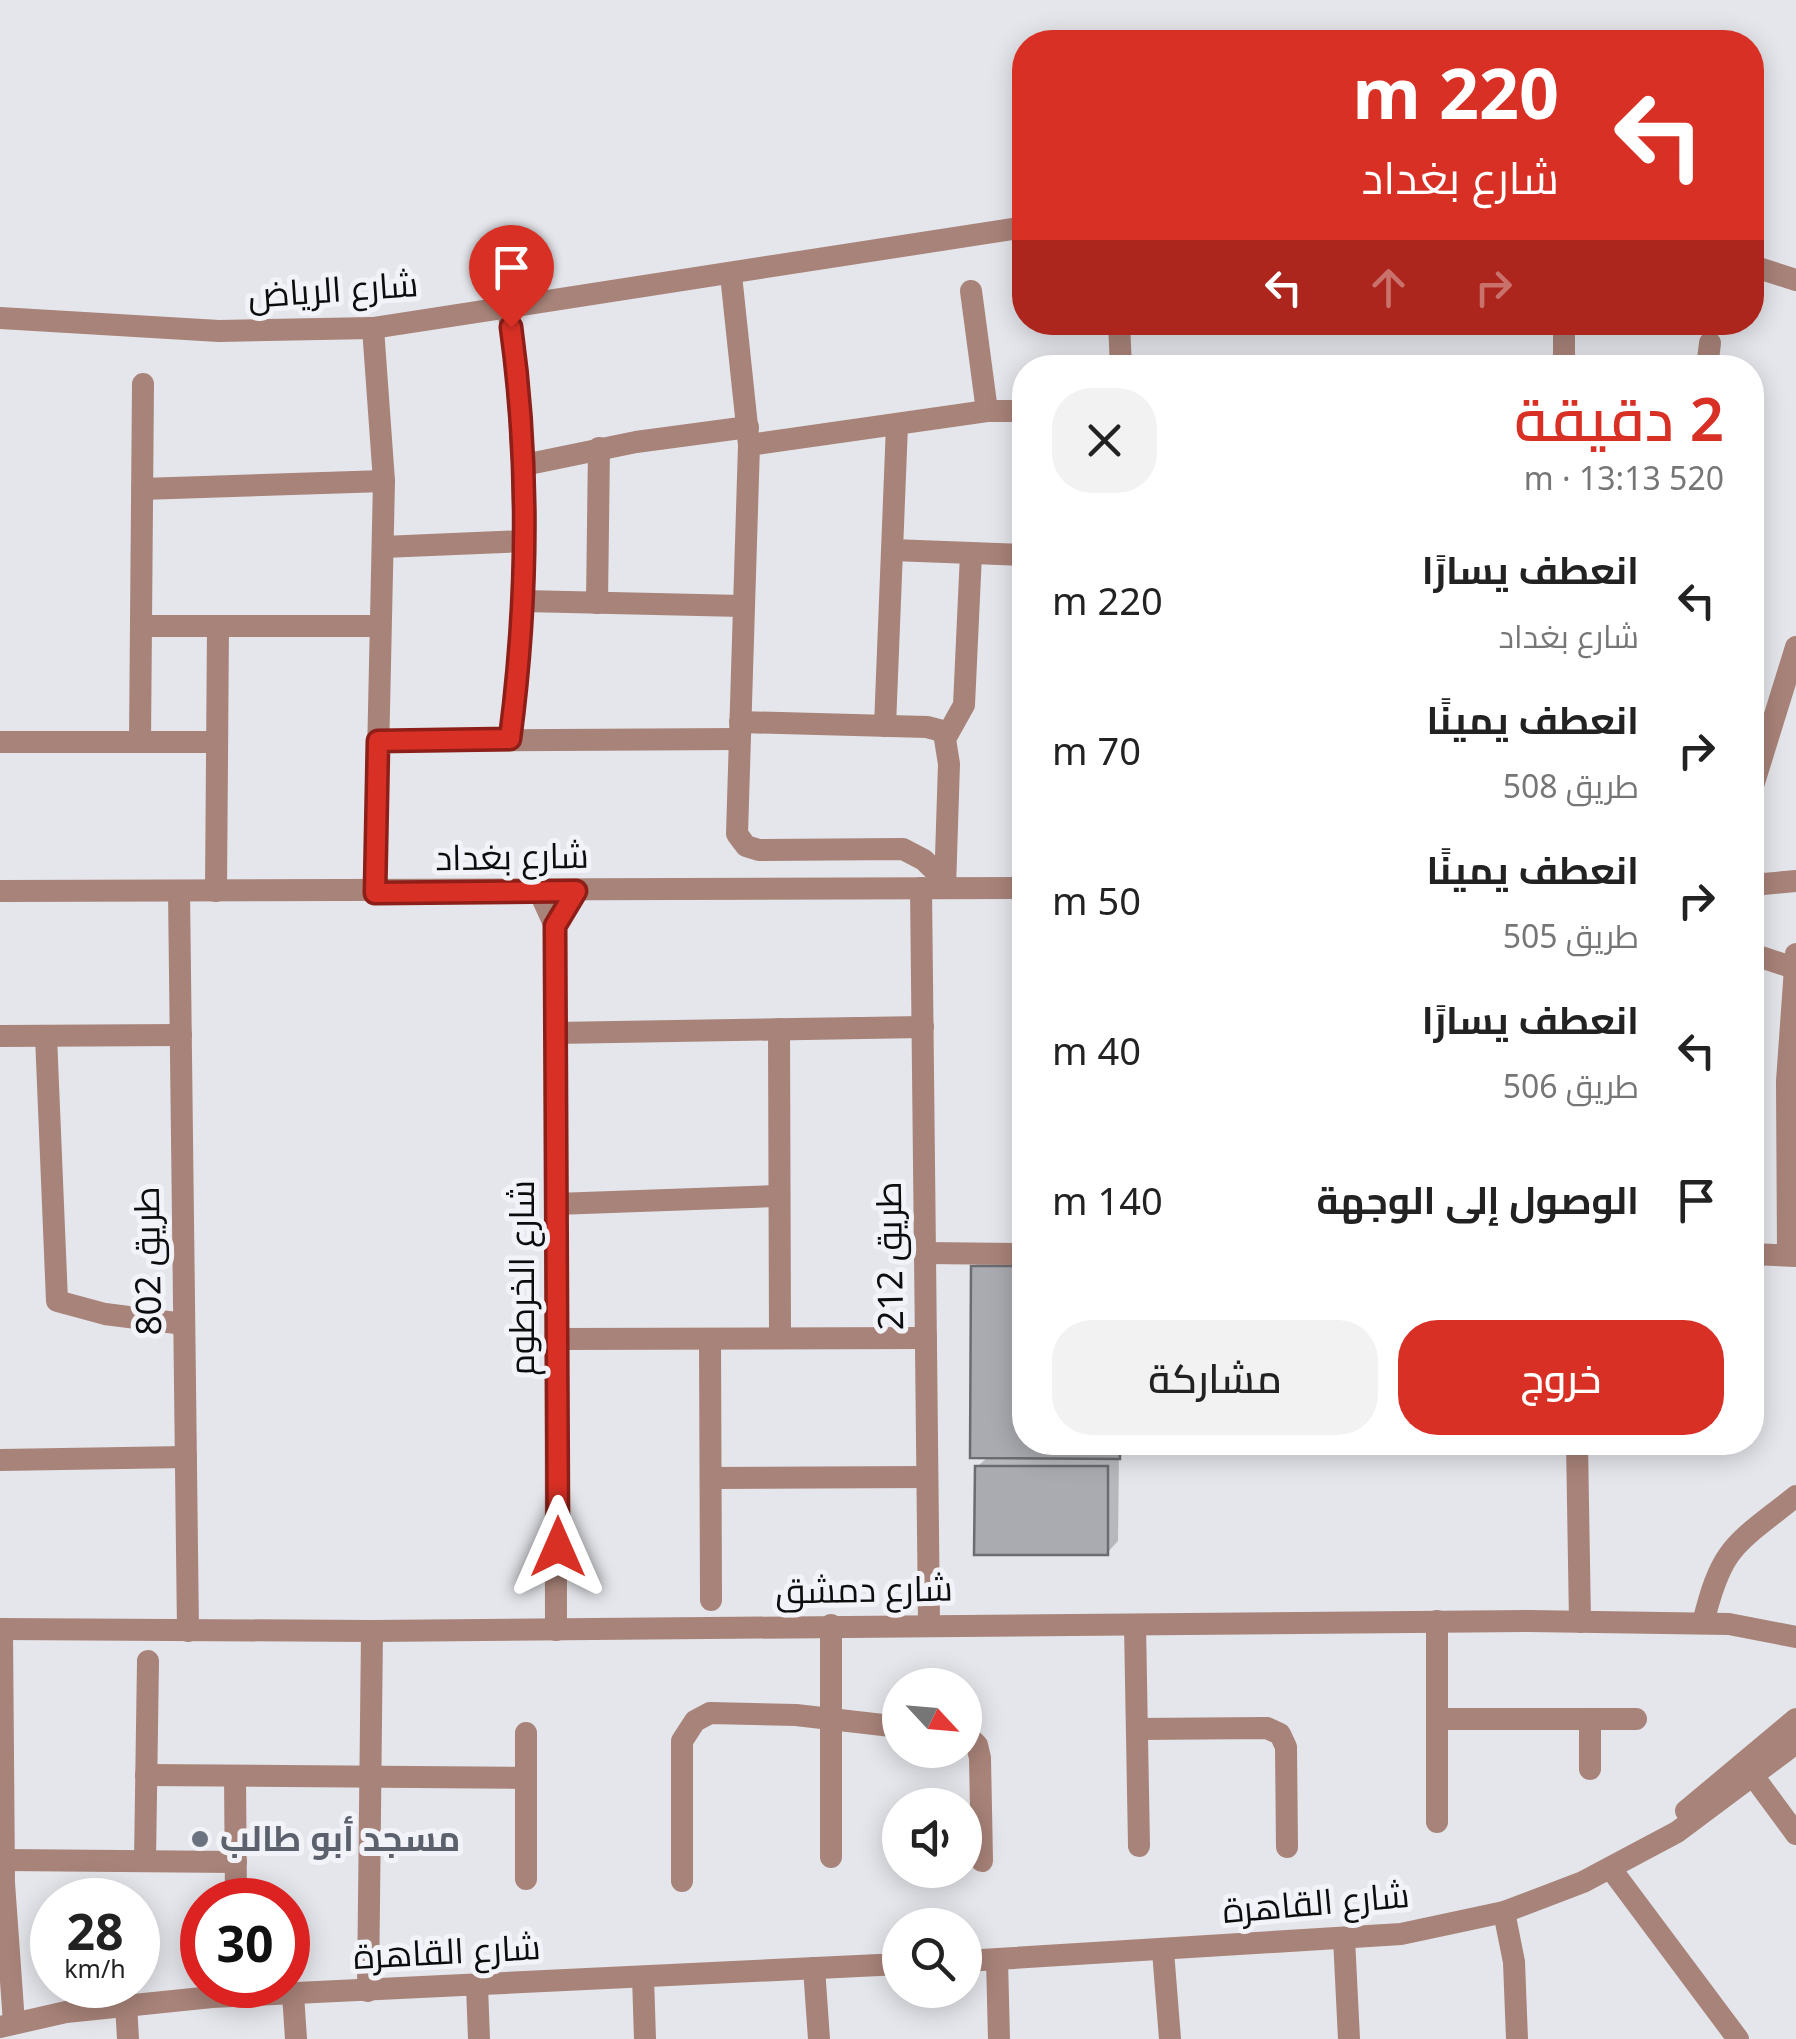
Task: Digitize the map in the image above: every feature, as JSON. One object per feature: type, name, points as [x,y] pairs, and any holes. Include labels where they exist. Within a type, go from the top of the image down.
[{"type":"street","name":"شارع الرياض","points":[[0,318],[218,332],[372,328],[1012,229]]},
{"type":"street","points":[[1764,270],[1796,280]]},
{"type":"street","points":[[731,275],[749,436],[736,827],[746,846],[759,850],[904,849],[924,860],[937,886]]},
{"type":"street","points":[[971,291],[987,411]]},
{"type":"street","points":[[508,307],[524,465],[526,541],[510,739]]},
{"type":"street","points":[[372,328],[384,482],[375,893]]},
{"type":"street","points":[[1709,355],[1710,343]]},
{"type":"street","points":[[140,742],[142,384]]},
{"type":"street","points":[[524,465],[598,448],[897,425],[987,411],[1012,411]]},
{"type":"street","points":[[885,726],[897,425]]},
{"type":"street","points":[[597,603],[598,448]]},
{"type":"street","points":[[142,489],[384,482]]},
{"type":"street","points":[[383,547],[526,541]]},
{"type":"street","points":[[892,550],[1012,556]]},
{"type":"street","points":[[378,741],[885,726],[946,732],[964,705],[970,554]]},
{"type":"street","points":[[524,602],[742,606]]},
{"type":"street","points":[[141,626],[380,626]]},
{"type":"street","points":[[216,891],[218,626]]},
{"type":"street","points":[[1764,750],[1796,647]]},
{"type":"street","name":"طريق 212","points":[[928,1623],[923,1028],[949,764],[946,732]]},
{"type":"street","points":[[0,742],[217,742]]},
{"type":"street","points":[[1764,884],[1796,881]]},
{"type":"street","name":"شارع بغداد","points":[[0,892],[1012,888]]},
{"type":"street","name":"طريق 802","points":[[179,891],[188,1630]]},
{"type":"street","name":"شارع الخرطوم","points":[[539,891],[555,926],[556,1630]]},
{"type":"street","points":[[555,926],[576,891]]},
{"type":"street","points":[[1764,956],[1795,961],[1787,1081],[1792,1255],[1764,1254]]},
{"type":"street","points":[[555,1032],[923,1028]]},
{"type":"street","points":[[779,1030],[780,1338]]},
{"type":"street","points":[[0,1036],[181,1035]]},
{"type":"street","points":[[46,1036],[57,1301],[105,1314],[184,1324]]},
{"type":"street","points":[[556,1204],[779,1196]]},
{"type":"street","points":[[925,1253],[1012,1254]]},
{"type":"street","points":[[710,1338],[711,1600]]},
{"type":"street","points":[[557,1339],[926,1338]]},
{"type":"street","points":[[1576,1455],[1580,1622]]},
{"type":"street","points":[[0,1460],[186,1457]]},
{"type":"street","points":[[711,1478],[927,1478]]},
{"type":"street","points":[[1703,1624],[1714,1575],[1725,1556],[1796,1496]]},
{"type":"street","name":"شارع دمشق","points":[[1,1630],[372,1632],[928,1623],[1729,1624],[1770,1619],[1796,1622]]},
{"type":"street","points":[[1438,1621],[1438,1822]]},
{"type":"street","name":"شارع دمشق","points":[[1729,1624],[1796,1637]]},
{"type":"street","points":[[831,1625],[831,1857]]},
{"type":"street","points":[[1135,1625],[1139,1846]]},
{"type":"street","points":[[1,1630],[7,2025]]},
{"type":"street","points":[[368,1991],[372,1632]]},
{"type":"street","points":[[145,1861],[148,1661]]},
{"type":"street","points":[[682,1881],[682,1741],[690,1727],[710,1713],[882,1725]]},
{"type":"street","points":[[1438,1719],[1636,1719]]},
{"type":"street","points":[[1590,1719],[1590,1769]]},
{"type":"street","name":"شارع القاهرة","points":[[1656,1843],[1685,1812],[1796,1719]]},
{"type":"street","points":[[1137,1729],[1266,1728],[1280,1734],[1286,1746],[1287,1847]]},
{"type":"street","points":[[526,1733],[526,1879]]},
{"type":"street","name":"شارع القاهرة","points":[[982,1961],[1344,1938],[1418,1931],[1504,1912],[1611,1869],[1688,1826],[1796,1743]]},
{"type":"street","points":[[146,1775],[526,1778]]},
{"type":"street","points":[[235,1776],[236,1878]]},
{"type":"street","points":[[1754,1777],[1796,1834]]},
{"type":"street","points":[[3,1876],[145,1861],[236,1862]]},
{"type":"street","points":[[1611,1869],[1738,2039]]},
{"type":"street","points":[[1504,1912],[1514,1962],[1517,2039]]},
{"type":"street","points":[[1344,1938],[1349,2039]]},
{"type":"street","points":[[1164,1951],[1170,2039]]},
{"type":"street","points":[[997,1960],[1000,2039]]},
{"type":"street","name":"شارع القاهرة","points":[[310,1993],[882,1965]]},
{"type":"street","points":[[814,1968],[819,2039]]},
{"type":"street","points":[[644,1977],[646,2039]]},
{"type":"street","points":[[477,1986],[479,2039]]},
{"type":"street","name":"شارع القاهرة","points":[[7,2025],[103,2008]]},
{"type":"street","points":[[126,2008],[128,2039]]},
{"type":"street","points":[[294,2008],[296,2039]]},
{"type":"building","points":[[971,1266],[1012,1266],[1012,1455],[1120,1455],[1120,1459],[970,1458]]},
{"type":"building","points":[[975,1466],[1108,1466],[1108,1555],[974,1555]]},
{"type":"place","name":"مسجد أبو طالب","points":[[200,1839]]},
{"type":"route","points":[[511,327],[524,465],[526,541],[519,670],[510,739],[378,741],[375,893],[576,891],[566,901],[555,926],[558,1547]]}]
